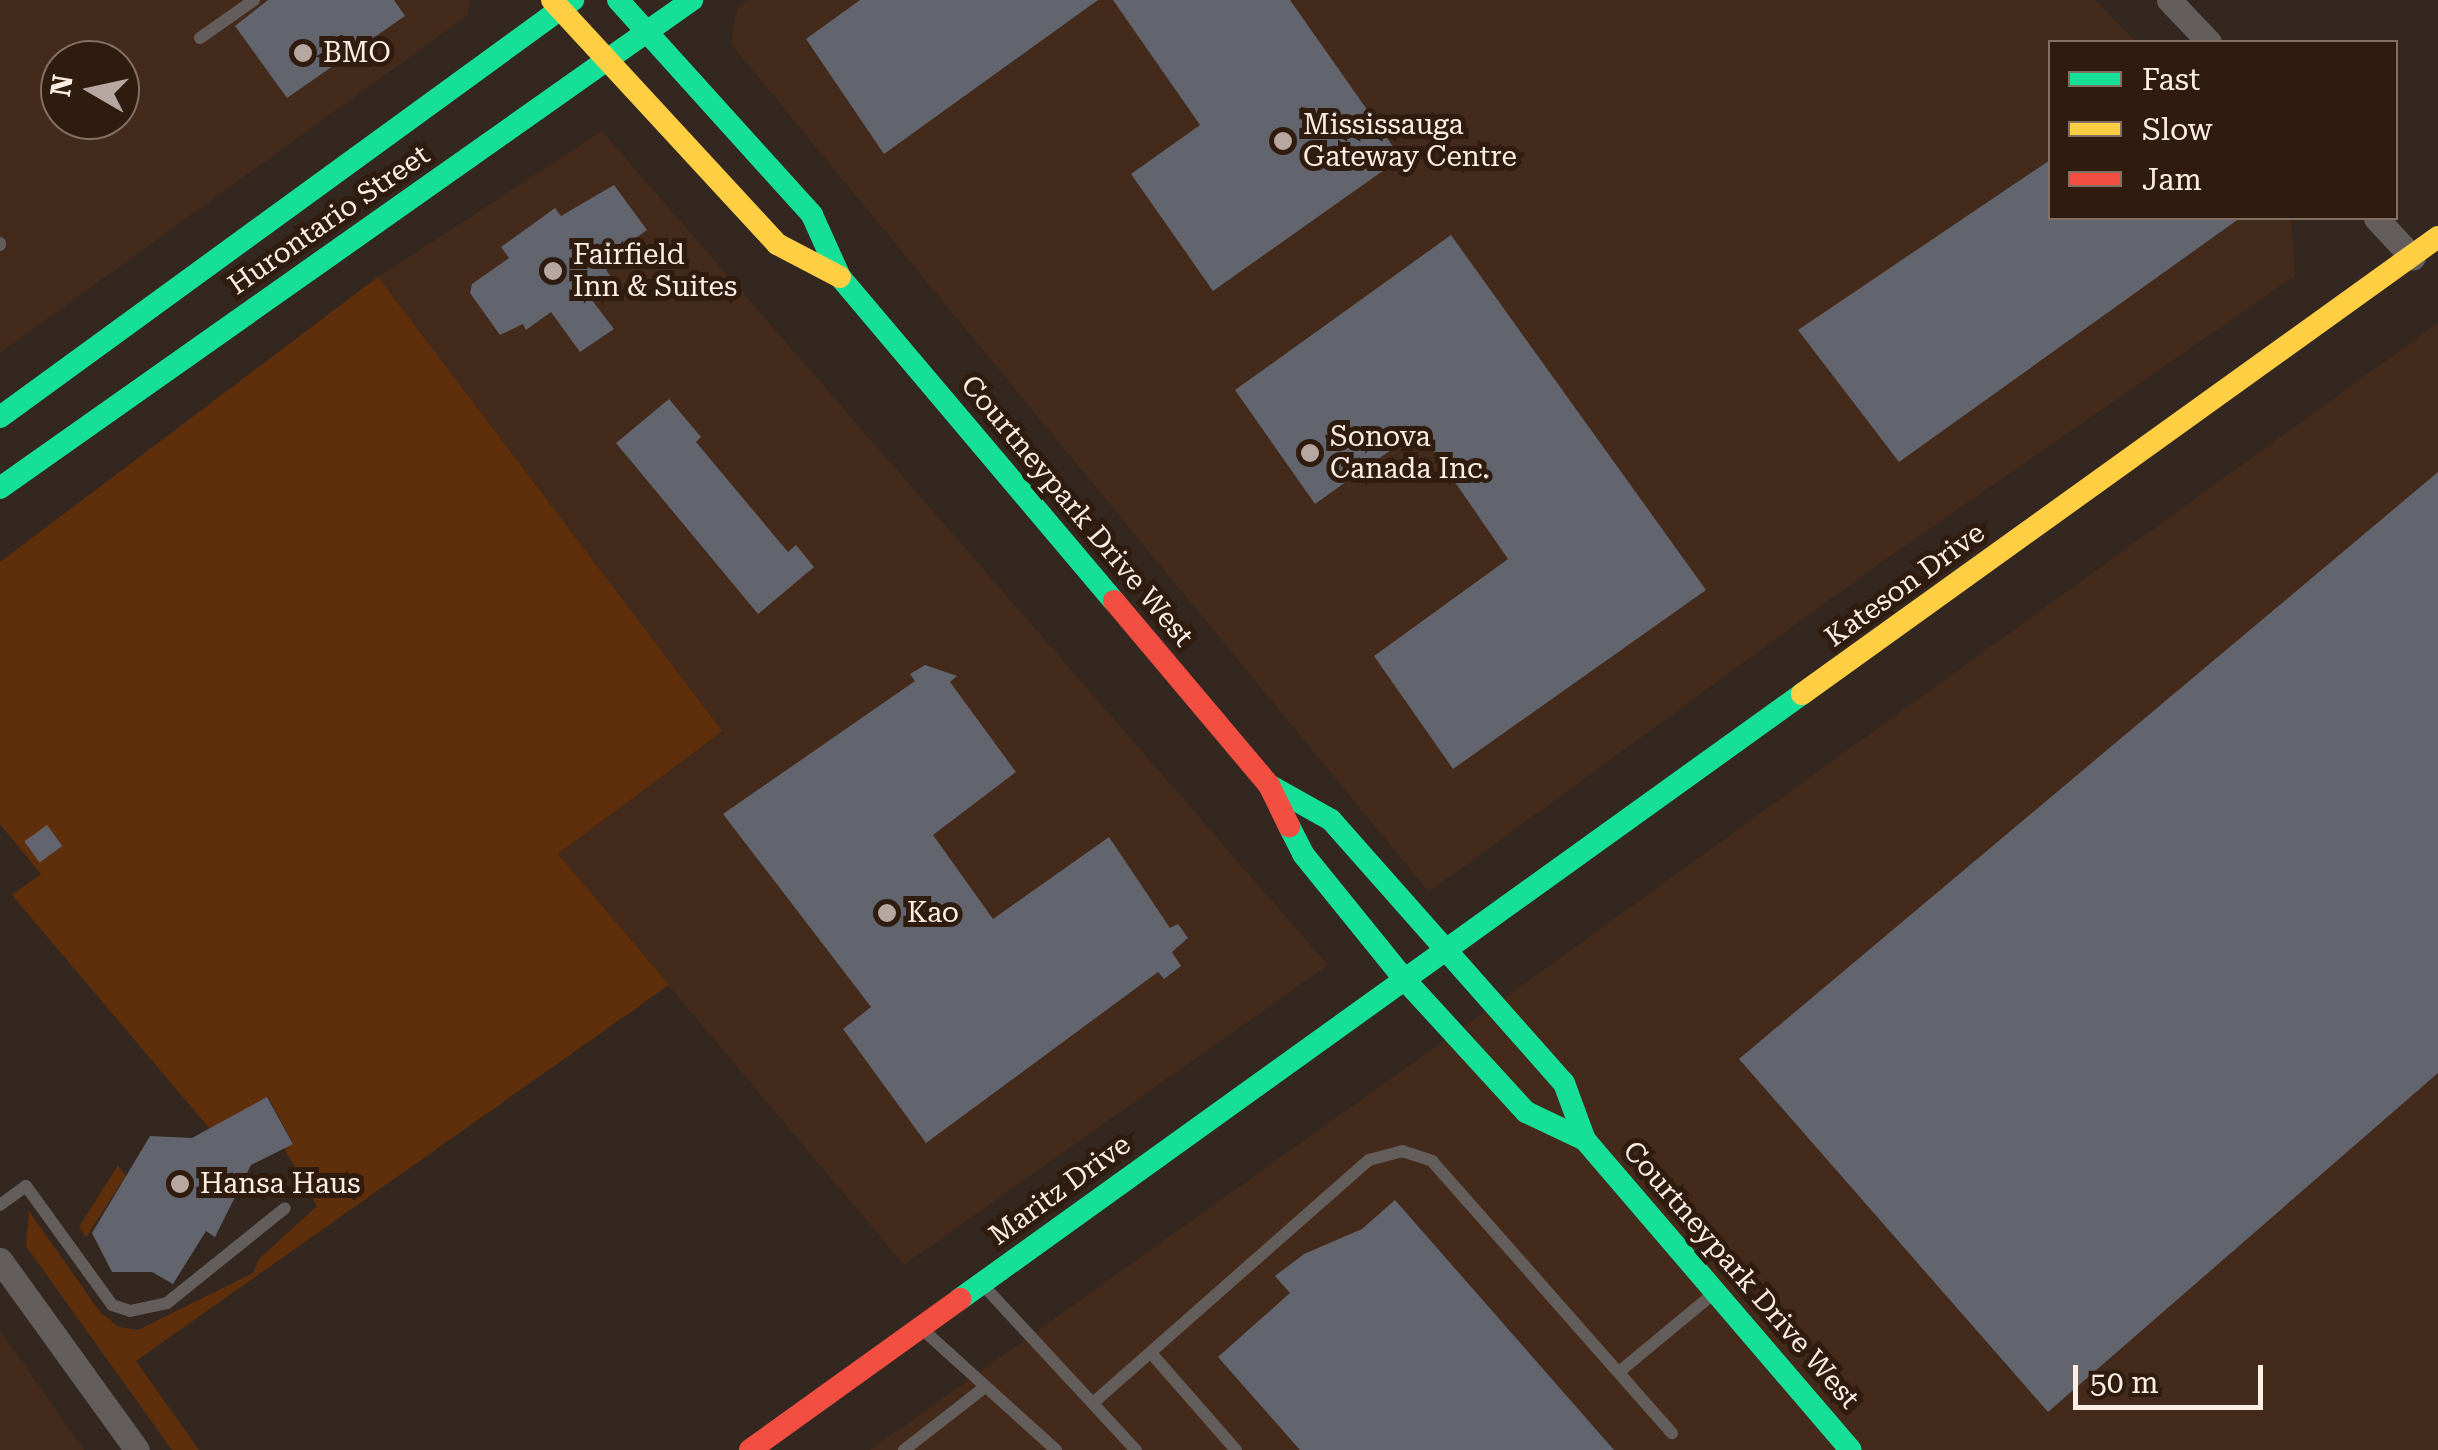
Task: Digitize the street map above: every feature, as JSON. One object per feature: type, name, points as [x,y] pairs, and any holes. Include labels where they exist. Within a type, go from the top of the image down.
[{"type":"main road","name":"Courtneypark Drive West","points":[[618,0],[812,215],[840,277],[1270,784],[1303,854],[1405,980],[1526,1112],[1585,1140]]},
{"type":"main road","name":"Hurontario Street","points":[[0,488],[692,0]]},
{"type":"main road","name":"Courtneypark Drive West","points":[[561,3],[606,62],[777,244],[840,277]]},
{"type":"main road","name":"Hurontario Street","points":[[0,417],[561,3]]},
{"type":"main road","name":"Kateson Drive","points":[[1405,980],[2438,237]]},
{"type":"main road","name":"Courtneypark Drive West","points":[[1270,784],[1330,820],[1564,1084],[1585,1140],[1851,1450]]},
{"type":"main road","name":"Maritz Drive","points":[[750,1450],[1405,980]]},
{"type":"street","points":[[2169,0],[2208,40]]},
{"type":"street","points":[[2378,220],[2413,258]]},
{"type":"street","points":[[0,1260],[138,1450]]},
{"type":"lane","points":[[200,38],[254,0]]},
{"type":"lane","points":[[1093,1403],[1369,1160],[1402,1151],[1432,1161],[1672,1433]]},
{"type":"lane","points":[[0,1205],[26,1186],[112,1305],[130,1311],[167,1303],[285,1208]]},
{"type":"lane","points":[[981,1284],[1136,1450]]},
{"type":"lane","points":[[1618,1372],[1715,1292]]},
{"type":"lane","points":[[920,1328],[1056,1450]]},
{"type":"lane","points":[[1151,1352],[1236,1450]]},
{"type":"lane","points":[[904,1450],[986,1387]]},
{"type":"shaded area","points":[[0,0],[470,0],[468,15],[0,353]]},
{"type":"shaded area","points":[[748,0],[2095,0],[2134,40],[2048,40],[2048,220],[2291,220],[2295,276],[1876,566],[1429,892],[731,44],[737,8]]},
{"type":"shaded area","points":[[602,131],[1328,965],[904,1265],[558,854],[721,731],[378,277]]},
{"type":"shaded area","points":[[378,277],[722,731],[558,854],[669,985],[136,1361],[199,1450],[172,1450],[26,1246],[29,1211],[100,1312],[119,1327],[138,1330],[253,1273],[259,1259],[317,1206],[284,1148],[293,1143],[268,1097],[210,1129],[12,895],[41,874],[0,824],[0,562]]},
{"type":"shaded area","points":[[2438,323],[2438,1450],[870,1450],[1549,966]]},
{"type":"shaded area","points":[[118,1165],[126,1176],[86,1237],[79,1227]]},
{"type":"shaded area","points":[[0,1330],[84,1450],[0,1450]]},
{"type":"building","name":"BMO","points":[[268,0],[394,0],[405,16],[287,98],[235,26]]},
{"type":"building","points":[[860,0],[1098,0],[884,154],[806,39]]},
{"type":"building","name":"Mississauga Gateway Centre","points":[[1113,0],[1290,0],[1401,158],[1213,291],[1131,174],[1200,125]]},
{"type":"building","points":[[2048,161],[2048,220],[2237,220],[1899,462],[1798,330]]},
{"type":"building","points":[[614,185],[647,230],[618,251],[623,257],[606,270],[611,277],[588,295],[614,329],[580,352],[551,312],[526,330],[523,324],[500,335],[470,293],[472,284],[509,258],[501,247],[555,208],[561,216]]},
{"type":"building","points":[[1451,235],[1706,590],[1453,769],[1374,656],[1508,559],[1419,430],[1315,504],[1235,390]]},
{"type":"building","points":[[669,399],[701,437],[696,442],[788,552],[796,545],[814,567],[758,614],[616,443]]},
{"type":"building","points":[[2438,472],[2438,1073],[2048,1412],[1739,1059]]},
{"type":"building","name":"Kao","points":[[925,665],[957,676],[950,682],[1016,772],[933,835],[993,919],[1109,837],[1170,928],[1178,924],[1188,938],[1172,952],[1181,966],[1164,979],[1158,972],[926,1143],[843,1029],[871,1007],[723,814],[915,681],[910,674]]},
{"type":"building","points":[[47,825],[62,846],[40,862],[24,841]]},
{"type":"building","name":"Hansa Haus","points":[[267,1097],[293,1144],[251,1165],[215,1237],[206,1231],[173,1284],[152,1272],[112,1272],[92,1233],[150,1136],[192,1138]]},
{"type":"building","points":[[1395,1200],[1614,1450],[1300,1450],[1218,1357],[1290,1293],[1275,1276],[1304,1254],[1362,1229]]},
{"type":"traffic: fast","points":[[0,417],[573,0]]},
{"type":"traffic: fast","points":[[618,0],[812,215],[840,277],[1114,601]]},
{"type":"traffic: fast","points":[[0,488],[692,0]]},
{"type":"traffic: fast","points":[[960,1299],[1802,694]]},
{"type":"traffic: fast","points":[[1269,785],[1331,820],[1564,1083],[1585,1140],[1851,1450]]},
{"type":"traffic: fast","points":[[1289,826],[1303,854],[1405,980],[1526,1112],[1585,1140]]},
{"type":"traffic: slow","points":[[552,0],[777,244],[840,277]]},
{"type":"traffic: slow","points":[[1802,694],[2438,237]]},
{"type":"traffic: jam","points":[[1114,601],[1269,785],[1289,826]]},
{"type":"traffic: jam","points":[[750,1450],[960,1299]]},
{"type":"place","name":"BMO","points":[[303,53]]},
{"type":"place","name":"Mississauga Gateway Centre","points":[[1283,141]]},
{"type":"place","name":"Fairfield Inn & Suites","points":[[553,271]]},
{"type":"place","name":"Sonova Canada Inc.","points":[[1310,453]]},
{"type":"place","name":"Kao","points":[[887,913]]},
{"type":"place","name":"Hansa Haus","points":[[180,1184]]}]
